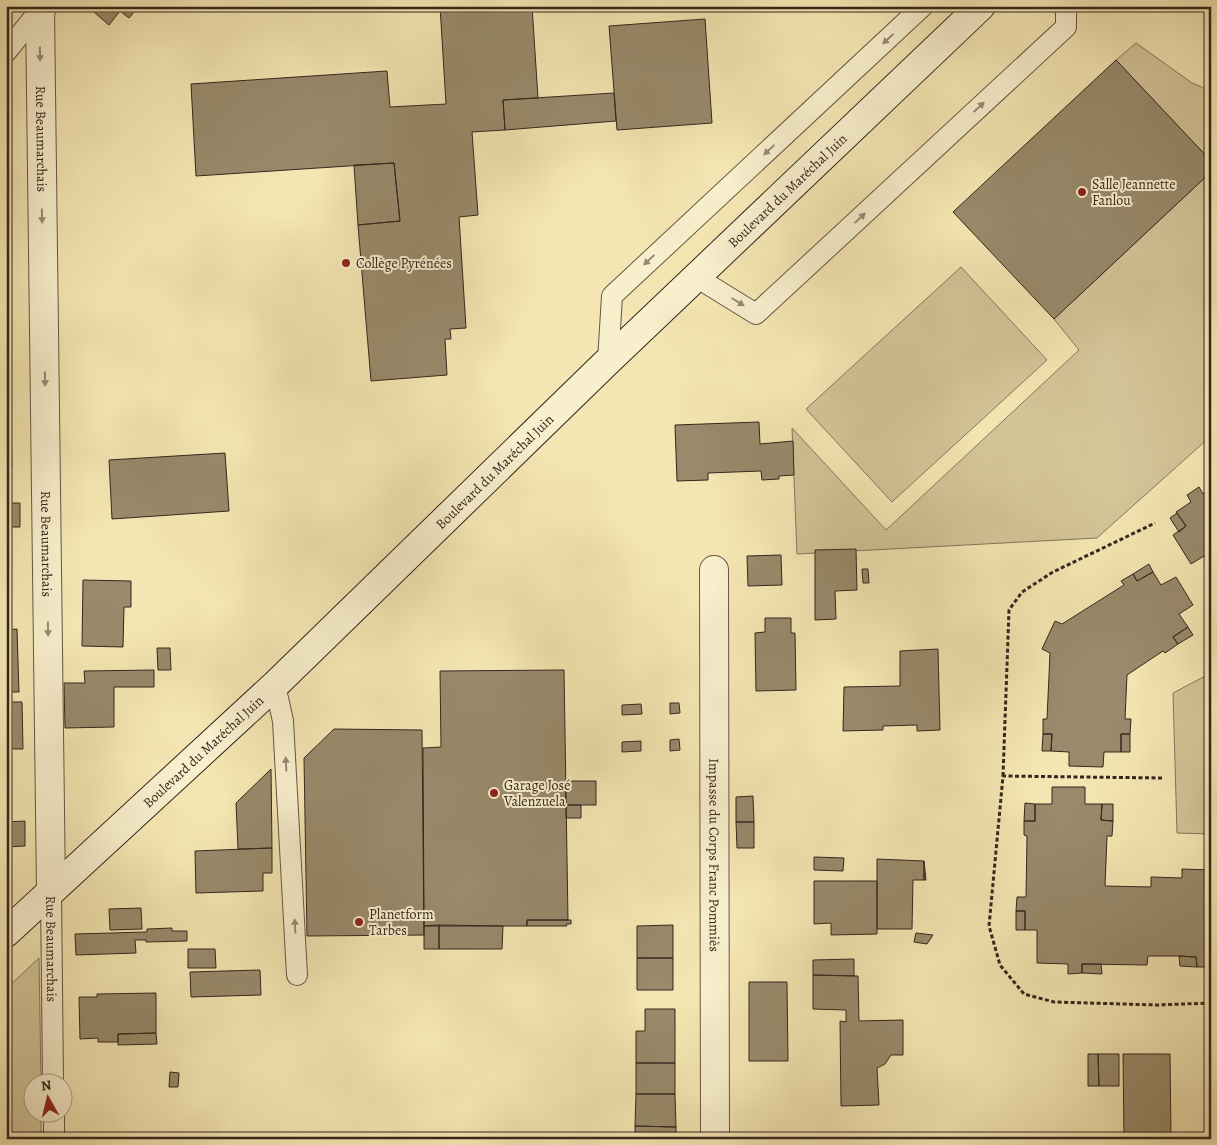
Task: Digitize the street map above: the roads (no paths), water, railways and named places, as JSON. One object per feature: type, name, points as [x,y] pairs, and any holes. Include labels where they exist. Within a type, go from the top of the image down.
[{"type":"street","name":"Boulevard du Maréchal Juin","points":[[6,933],[276,685],[608,361],[981,6]]},
{"type":"street","name":"Rue Beaumarchais","points":[[41,8],[51,890]]},
{"type":"street","name":"Impasse du Corps Franc Pommiès","points":[[714,570],[715,1139]]},
{"type":"lane","points":[[608,361],[612,296],[923,6]]},
{"type":"lane","points":[[696,277],[756,314],[1066,27],[1066,6]]},
{"type":"lane","points":[[6,52],[41,8]]},
{"type":"lane","points":[[276,685],[283,721],[297,975]]},
{"type":"lane","name":"Rue Beaumarchais","points":[[51,890],[53,1072]]},
{"type":"lane","points":[[54,1122],[54,1139]]},
{"type":"railway","points":[[6,12],[10,6]]},
{"type":"place","name":"Salle Jeannette Fanlou","points":[[1082,192]]},
{"type":"place","name":"Collège Pyrénées","points":[[346,263]]},
{"type":"place","name":"Garage José Valenzuela","points":[[494,793]]},
{"type":"place","name":"Planetform Tarbes","points":[[359,922]]}]
